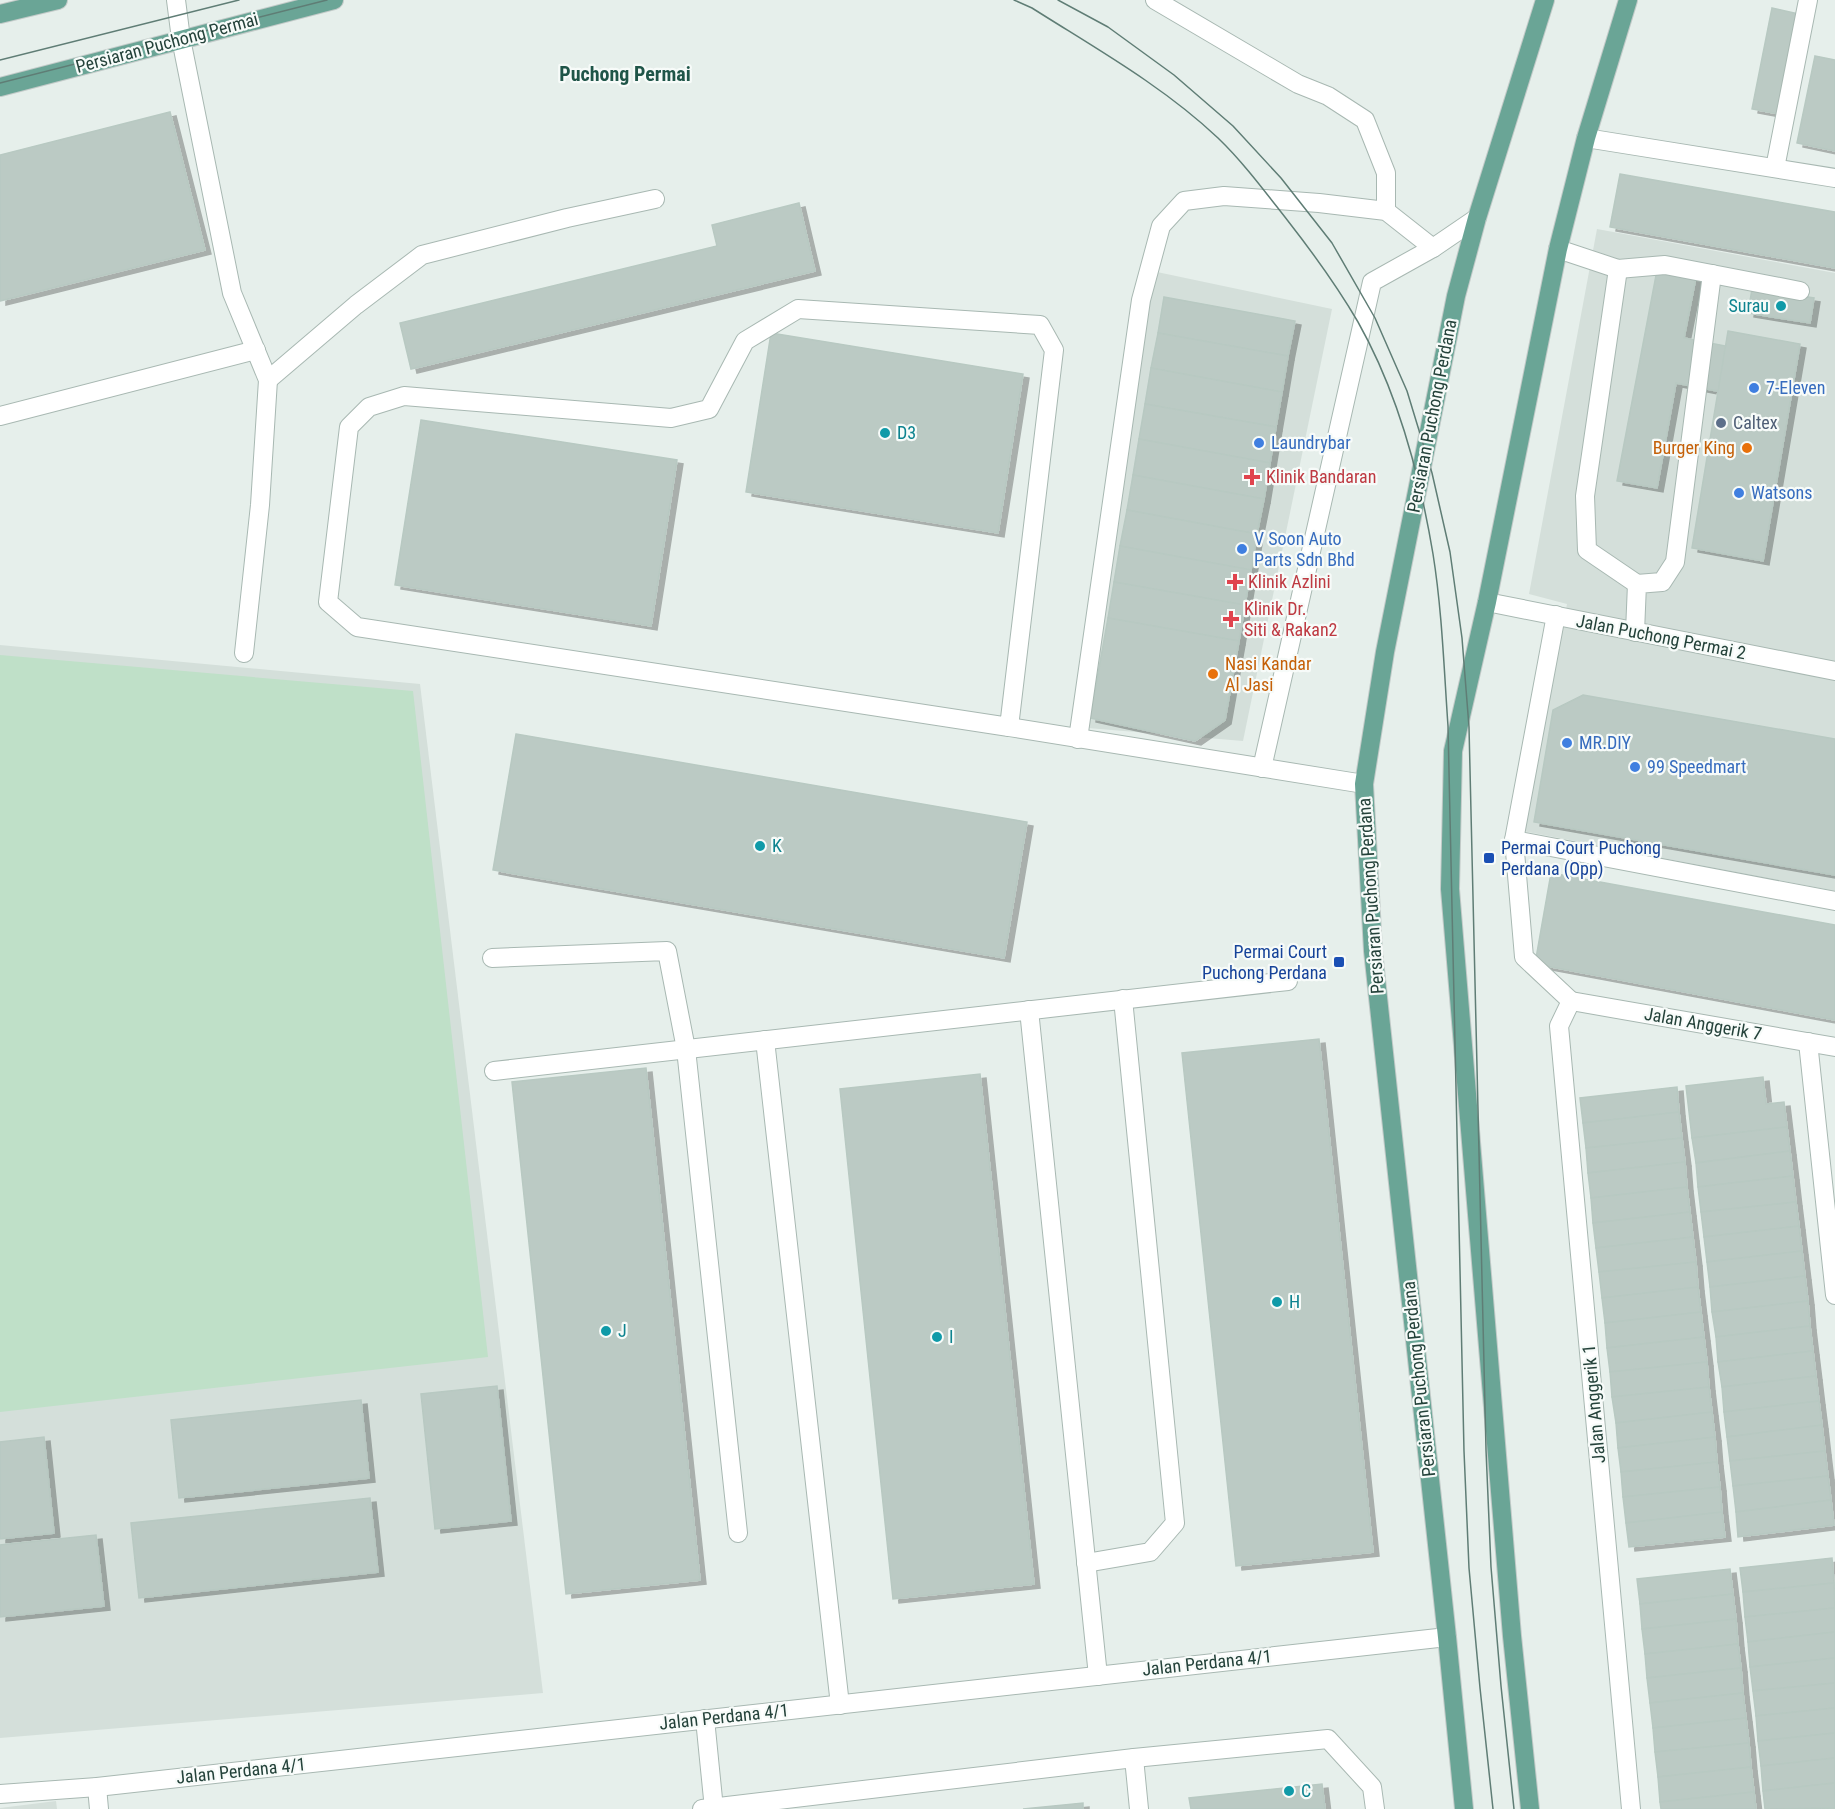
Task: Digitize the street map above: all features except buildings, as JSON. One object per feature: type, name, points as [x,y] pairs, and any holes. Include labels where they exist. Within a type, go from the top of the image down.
[{"type":"main road","points":[[0,14],[58,0]]},
{"type":"main road","name":"Persiaran Puchong Permai","points":[[0,87],[334,0]]},
{"type":"main road","name":"Persiaran Puchong Perdana","points":[[1464,1809],[1373,951],[1364,784],[1385,652],[1456,296],[1477,218],[1545,0]]},
{"type":"main road","points":[[1530,1809],[1512,1636],[1450,889],[1453,751],[1487,602],[1558,249],[1586,138],[1628,0]]},
{"type":"street","points":[[176,0],[232,293],[268,380],[260,505],[244,653]]},
{"type":"street","points":[[1155,0],[1298,84],[1328,96],[1365,120],[1386,173],[1386,211]]},
{"type":"street","points":[[1775,168],[1808,0]]},
{"type":"street","points":[[1586,138],[1835,178]]},
{"type":"street","points":[[1078,739],[1141,300],[1161,226],[1184,201],[1224,196],[1319,203],[1386,211],[1433,248]]},
{"type":"street","points":[[268,380],[356,305],[422,255],[567,218],[655,199]]},
{"type":"street","points":[[1262,768],[1372,282],[1433,248],[1477,218]]},
{"type":"street","points":[[1558,249],[1618,269],[1665,265],[1800,291]]},
{"type":"street","points":[[1618,269],[1585,496],[1587,550],[1636,584],[1662,582],[1675,562],[1712,274]]},
{"type":"street","points":[[1009,728],[1054,350],[1040,325],[798,309],[745,341],[709,409],[671,418],[404,396],[369,407],[349,427],[328,602],[357,627],[1364,784]]},
{"type":"street","points":[[0,416],[256,350]]},
{"type":"street","points":[[1635,632],[1636,584]]},
{"type":"street","name":"Jalan Puchong Permai 2","points":[[1487,602],[1835,671]]},
{"type":"street","points":[[1556,615],[1514,840],[1524,957],[1571,1001]]},
{"type":"street","points":[[1514,840],[1835,901]]},
{"type":"street","points":[[492,958],[667,951],[686,1049],[738,1533]]},
{"type":"street","points":[[494,1071],[1288,981]]},
{"type":"street","points":[[1086,1563],[1150,1552],[1175,1523],[1123,999]]},
{"type":"street","name":"Jalan Anggerik 7","points":[[1571,1001],[1835,1047]]},
{"type":"street","name":"Jalan Anggerik 1","points":[[1571,1001],[1559,1026],[1631,1809]]},
{"type":"street","points":[[1029,1010],[1098,1676]]},
{"type":"street","points":[[765,1040],[840,1705]]},
{"type":"street","points":[[1808,1042],[1835,1295]]},
{"type":"street","name":"Jalan Perdana 4/1","points":[[0,1794],[97,1787],[1447,1637]]},
{"type":"street","points":[[705,1719],[710,1809],[1134,1758],[1328,1739],[1372,1787],[1375,1809]]},
{"type":"street","points":[[1134,1758],[1139,1809]]},
{"type":"street","points":[[97,1787],[99,1809]]},
{"type":"shaded area","points":[[1597,229],[1835,273],[1835,891],[1523,831],[1567,604],[1529,594]]},
{"type":"shaded area","points":[[1157,272],[1332,309],[1243,741],[1088,728],[1148,305]]},
{"type":"shaded area","points":[[0,645],[420,684],[543,1693],[0,1738]]},
{"type":"shaded area","points":[[56,1801],[57,1809],[0,1809],[0,1808]]},
{"type":"green space","points":[[0,655],[413,691],[488,1357],[0,1412]]},
{"type":"tram line","points":[[0,60],[239,0]]},
{"type":"tram line","points":[[0,83],[327,0]]},
{"type":"tram line","points":[[1014,0],[1032,8],[1104,53],[1175,101],[1218,138],[1246,168],[1316,258],[1358,322],[1384,376],[1414,465],[1428,524],[1436,575],[1448,726],[1464,1451],[1469,1568],[1493,1809]]},
{"type":"tram line","points":[[1058,0],[1108,27],[1174,75],[1233,126],[1281,178],[1332,243],[1375,318],[1407,391],[1432,473],[1450,552],[1462,638],[1469,727],[1486,1450],[1491,1567],[1514,1809]]},
{"type":"place","name":"Surau","points":[[1781,306]]},
{"type":"place","name":"7-Eleven","points":[[1754,388]]},
{"type":"place","name":"Caltex","points":[[1721,423]]},
{"type":"place","name":"D3","points":[[885,433]]},
{"type":"place","name":"Laundrybar","points":[[1259,443]]},
{"type":"place","name":"Burger King","points":[[1747,448]]},
{"type":"place","name":"Klinik Bandaran","points":[[1252,477]]},
{"type":"place","name":"Watsons","points":[[1739,493]]},
{"type":"place","name":"V Soon Auto Parts Sdn Bhd","points":[[1242,549]]},
{"type":"place","name":"Klinik Azlini","points":[[1235,582]]},
{"type":"place","name":"Klinik Dr. Siti & Rakan2","points":[[1231,619]]},
{"type":"place","name":"Nasi Kandar Al Jasi","points":[[1213,674]]},
{"type":"place","name":"MR.DIY","points":[[1567,743]]},
{"type":"place","name":"99 Speedmart","points":[[1635,767]]},
{"type":"place","name":"K","points":[[760,846]]},
{"type":"place","name":"Permai Court Puchong Perdana (Opp)","points":[[1489,858]]},
{"type":"place","name":"Permai Court Puchong Perdana","points":[[1339,962]]},
{"type":"place","name":"H","points":[[1277,1302]]},
{"type":"place","name":"J","points":[[606,1331]]},
{"type":"place","name":"I","points":[[937,1337]]},
{"type":"place","name":"C","points":[[1289,1791]]},
{"type":"district","name":"Puchong Permai","points":[[625,74]]}]
